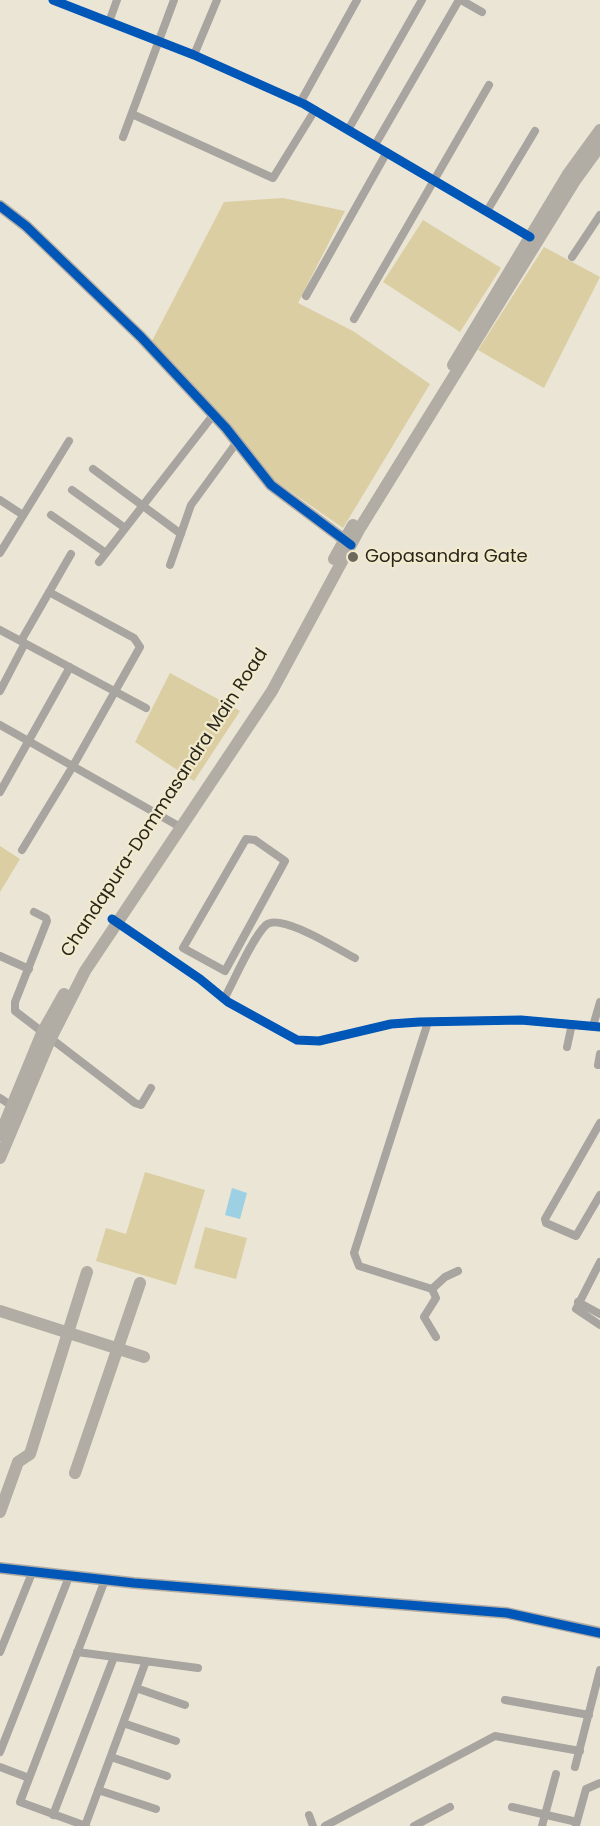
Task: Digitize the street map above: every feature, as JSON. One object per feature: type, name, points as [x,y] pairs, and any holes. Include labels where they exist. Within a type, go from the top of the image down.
[{"type":"main road","name":"Chandapura-Dommasandra Main Road","points":[[0,1135],[46,1036],[115,921],[272,691],[348,542],[530,237],[598,141]]},
{"type":"main road","name":"Chandapura-Dommasandra Main Road","points":[[348,542],[598,141]]},
{"type":"main road","points":[[0,206],[26,225],[141,337],[213,414],[271,485],[348,542]]},
{"type":"main road","name":"Chandapura-Dommasandra Main Road","points":[[0,1158],[46,1036]]},
{"type":"main road","points":[[0,1512],[18,1462],[30,1454],[87,1272]]},
{"type":"main road","points":[[75,1473],[140,1282]]},
{"type":"main road","points":[[0,1311],[144,1357]]},
{"type":"main road","points":[[0,1568],[69,1577],[507,1613],[600,1632]]},
{"type":"street","points":[[52,0],[157,43],[194,55],[315,110],[530,237]]},
{"type":"street","points":[[109,22],[117,0]]},
{"type":"street","points":[[123,137],[174,0]]},
{"type":"street","points":[[194,55],[217,0]]},
{"type":"street","points":[[300,103],[357,0]]},
{"type":"street","points":[[348,130],[422,0]]},
{"type":"street","points":[[375,145],[460,0],[482,12]]},
{"type":"street","points":[[354,319],[489,86]]},
{"type":"street","points":[[132,114],[273,178],[315,110]]},
{"type":"street","points":[[487,212],[535,131]]},
{"type":"street","points":[[306,296],[387,152]]},
{"type":"street","points":[[572,257],[600,215]]},
{"type":"street","points":[[590,230],[600,235]]},
{"type":"street","points":[[99,562],[213,414]]},
{"type":"street","points":[[0,553],[69,441]]},
{"type":"street","points":[[170,565],[191,505],[237,442]]},
{"type":"street","points":[[93,469],[181,534]]},
{"type":"street","points":[[72,490],[125,528]]},
{"type":"street","points":[[0,500],[23,515]]},
{"type":"street","points":[[51,515],[106,553]]},
{"type":"street","points":[[0,691],[23,642],[71,554]]},
{"type":"street","points":[[22,850],[73,766],[140,647],[134,638],[50,591]]},
{"type":"street","points":[[0,630],[146,708]]},
{"type":"street","points":[[0,792],[70,667]]},
{"type":"street","points":[[0,725],[178,826]]},
{"type":"street","points":[[246,839],[255,840],[284,859],[283,865],[227,969],[222,970],[201,959],[183,948],[184,944],[246,839]]},
{"type":"street","points":[[34,912],[46,918],[47,921],[15,1002],[15,1011],[139,1105],[151,1088]]},
{"type":"street","points":[[115,921],[224,999],[287,1036],[308,1041],[334,1038],[391,1024],[428,1022],[520,1020],[597,1026],[600,1002]]},
{"type":"street","points":[[224,999],[252,946],[266,925],[270,923],[287,923],[355,958]]},
{"type":"street","points":[[0,956],[29,969]]},
{"type":"street","points":[[193,975],[201,959]]},
{"type":"street","points":[[428,1022],[354,1253],[359,1266],[432,1289],[436,1298],[424,1317],[436,1337]]},
{"type":"street","points":[[567,1047],[572,1024]]},
{"type":"street","points":[[598,1065],[600,1054]]},
{"type":"street","points":[[0,1098],[12,1106]]},
{"type":"street","points":[[600,1123],[545,1219],[546,1223],[576,1236],[600,1195]]},
{"type":"street","points":[[600,1262],[576,1310],[600,1325]]},
{"type":"street","points":[[432,1289],[445,1277],[458,1271]]},
{"type":"street","points":[[578,1302],[600,1314]]},
{"type":"street","points":[[0,1652],[32,1573]]},
{"type":"street","points":[[0,1752],[69,1577]]},
{"type":"street","points":[[105,1580],[21,1803],[86,1826],[146,1661]]},
{"type":"street","points":[[77,1652],[198,1668]]},
{"type":"street","points":[[53,1815],[114,1657]]},
{"type":"street","points":[[575,1767],[600,1670]]},
{"type":"street","points":[[136,1688],[185,1705]]},
{"type":"street","points":[[505,1700],[589,1715]]},
{"type":"street","points":[[123,1723],[176,1741]]},
{"type":"street","points":[[325,1826],[495,1736],[580,1751]]},
{"type":"street","points":[[111,1757],[167,1776]]},
{"type":"street","points":[[0,1767],[29,1778]]},
{"type":"street","points":[[542,1826],[556,1774]]},
{"type":"street","points":[[512,1807],[546,1814],[576,1824],[586,1789],[600,1783]]},
{"type":"street","points":[[99,1790],[156,1809]]},
{"type":"street","points":[[414,1826],[450,1807]]},
{"type":"street","points":[[309,1815],[313,1826]]},
{"type":"shaded area","points":[[283,198],[345,211],[298,303],[353,331],[430,384],[343,528],[271,478],[152,341],[224,202]]},
{"type":"shaded area","points":[[423,220],[501,268],[460,332],[383,282]]},
{"type":"shaded area","points":[[544,247],[600,277],[544,388],[478,350]]},
{"type":"shaded area","points":[[170,673],[240,711],[194,781],[135,742]]},
{"type":"shaded area","points":[[0,846],[20,859],[0,892]]},
{"type":"shaded area","points":[[145,1172],[205,1190],[176,1285],[96,1261],[106,1228],[126,1234]]},
{"type":"shaded area","points":[[205,1227],[247,1238],[236,1279],[194,1268]]},
{"type":"water","points":[[232,1188],[247,1193],[240,1219],[225,1215]]},
{"type":"cycle path","points":[[53,0],[194,55],[304,104],[530,237]]},
{"type":"cycle path","points":[[0,206],[26,226],[141,337],[226,428],[271,485],[351,545]]},
{"type":"cycle path","points":[[112,919],[200,979],[228,1002],[297,1040],[319,1041],[391,1024],[419,1022],[521,1020],[600,1027]]},
{"type":"cycle path","points":[[0,1568],[134,1583],[507,1613],[600,1633]]},
{"type":"place","name":"Gopasandra Gate","points":[[353,557]]}]
